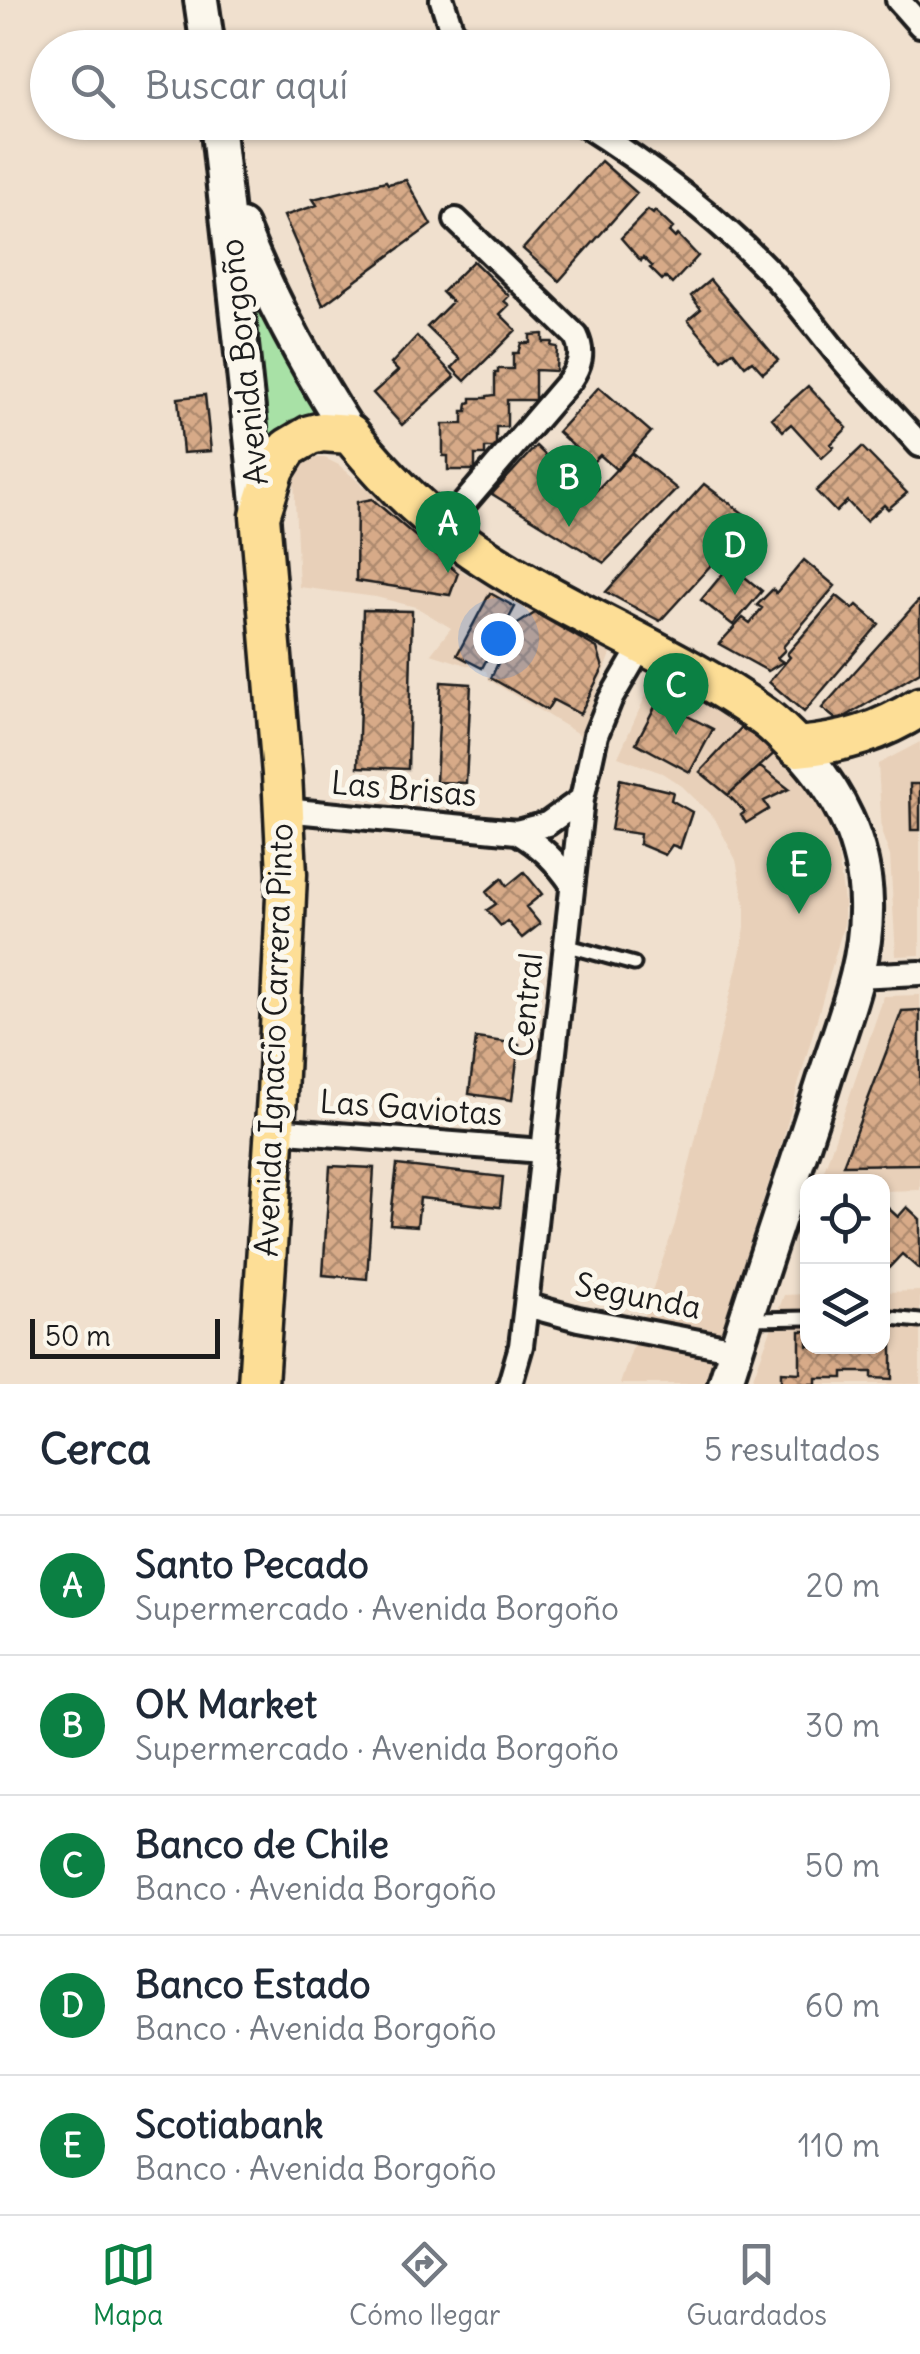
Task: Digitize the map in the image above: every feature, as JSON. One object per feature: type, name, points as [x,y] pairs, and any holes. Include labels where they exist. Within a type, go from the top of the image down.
[{"type":"main road","points":[[201,0],[205,30]]},
{"type":"main road","name":"Avenida Borgoño","points":[[219,140],[260,516]]},
{"type":"main road","name":"Avenida Borgoño","points":[[226,187],[297,349],[350,434],[399,490],[443,528],[505,570],[642,644],[766,718],[814,765],[836,796],[852,830],[866,903],[862,952],[725,1384]]},
{"type":"main road","name":"Avenida Borgoño","points":[[260,516],[275,469],[288,448],[310,434],[350,434]]},
{"type":"main road","name":"Avenida Ignacio Carrera Pinto","points":[[258,1384],[287,874],[260,516]]},
{"type":"main road","points":[[798,747],[873,732],[920,707]]},
{"type":"street","points":[[442,0],[452,30]]},
{"type":"street","points":[[898,0],[920,26]]},
{"type":"street","points":[[607,140],[684,193],[728,230],[794,299],[920,445]]},
{"type":"street","points":[[443,528],[570,380],[581,355],[576,336],[456,220]]},
{"type":"street","name":"Central","points":[[510,1384],[521,1346],[582,799],[596,736],[610,700],[642,644]]},
{"type":"street","name":"Las Brisas","points":[[284,810],[517,832],[547,824],[582,799]]},
{"type":"street","name":"Las Brisas","points":[[517,832],[539,845],[572,884]]},
{"type":"street","points":[[856,976],[920,973]]},
{"type":"street","name":"Las Gaviotas","points":[[274,1130],[542,1151]]},
{"type":"street","name":"Segunda","points":[[526,1305],[578,1319],[741,1334]]},
{"type":"lane","points":[[566,944],[634,964]]},
{"type":"lane","points":[[890,1319],[920,1321]]},
{"type":"lane","points":[[741,1334],[800,1320]]},
{"type":"shaded area","points":[[317,458],[339,465],[465,573],[611,654],[580,735],[489,680],[486,671],[431,654],[451,628],[416,607],[376,597],[299,587],[294,479],[302,464]]},
{"type":"shaded area","points":[[654,677],[780,748],[822,809],[838,855],[844,901],[844,924],[782,1142],[704,1384],[620,1384],[675,1224],[745,928],[745,905],[736,860],[715,819],[682,786],[662,773],[618,757]]},
{"type":"shaded area","points":[[920,742],[920,955],[896,956],[890,856],[882,834],[878,764]]},
{"type":"shaded area","points":[[920,995],[920,1190],[890,1191],[890,1174],[823,1174],[884,996]]},
{"type":"shaded area","points":[[920,1291],[920,1384],[755,1384],[752,1380],[784,1295],[800,1294],[800,1354],[890,1354],[890,1292]]},
{"type":"green space","points":[[247,269],[322,415],[292,420],[269,440]]},
{"type":"building","points":[[601,161],[637,193],[559,281],[523,249]]},
{"type":"building","points":[[406,180],[431,225],[323,305],[284,216],[317,205],[313,199],[386,181],[388,184]]},
{"type":"building","points":[[648,210],[653,214],[655,211],[673,228],[669,232],[675,238],[678,235],[698,256],[672,284],[665,277],[662,280],[621,238]]},
{"type":"building","points":[[473,261],[509,296],[504,301],[509,305],[500,314],[516,330],[465,381],[452,368],[460,359],[427,327],[452,302],[442,292]]},
{"type":"building","points":[[710,280],[778,360],[763,373],[752,361],[745,366],[733,351],[722,360],[688,320],[701,309],[691,296]]},
{"type":"building","points":[[543,334],[543,342],[552,342],[551,346],[557,347],[556,371],[535,370],[535,400],[507,400],[507,427],[496,427],[496,448],[485,448],[485,455],[475,455],[475,470],[448,470],[448,456],[443,456],[443,424],[463,424],[463,411],[467,411],[471,398],[495,395],[498,369],[513,369],[513,353],[518,353],[521,343],[530,343],[530,335]]},
{"type":"building","points":[[417,336],[455,377],[402,425],[373,393],[398,371],[391,364]]},
{"type":"building","points":[[808,386],[847,428],[822,458],[791,424],[783,431],[772,418]]},
{"type":"building","points":[[599,387],[651,432],[617,470],[600,455],[592,463],[558,432]]},
{"type":"building","points":[[205,395],[211,451],[183,453],[178,398]]},
{"type":"building","points":[[536,446],[589,498],[632,453],[677,489],[604,563],[492,494]]},
{"type":"building","points":[[862,447],[907,493],[888,509],[884,505],[866,521],[847,501],[836,512],[816,491]]},
{"type":"building","points":[[704,484],[752,520],[660,621],[606,592]]},
{"type":"building","points":[[372,499],[458,573],[450,595],[356,581],[357,502]]},
{"type":"building","points":[[804,560],[835,586],[783,647],[785,650],[777,658],[783,662],[768,671],[719,644],[743,618],[750,623],[762,608],[757,605],[773,589],[776,593]]},
{"type":"building","points":[[730,565],[762,591],[733,625],[701,600]]},
{"type":"building","points":[[490,593],[515,607],[482,668],[457,655]]},
{"type":"building","points":[[837,596],[853,609],[857,605],[879,624],[804,712],[769,682],[790,657],[787,654]]},
{"type":"building","points":[[920,599],[920,672],[838,721],[822,708]]},
{"type":"building","points":[[363,610],[412,611],[408,769],[358,767]]},
{"type":"building","points":[[535,613],[597,648],[603,668],[580,714],[553,700],[547,710],[491,678],[516,625]]},
{"type":"building","points":[[441,682],[471,684],[466,783],[436,782]]},
{"type":"building","points":[[658,701],[713,729],[690,772],[636,743]]},
{"type":"building","points":[[741,728],[778,750],[728,795],[700,772]]},
{"type":"building","points":[[759,766],[789,789],[764,801],[769,809],[746,823],[741,815],[745,812],[728,795]]},
{"type":"building","points":[[620,779],[673,792],[671,800],[692,812],[680,848],[672,845],[665,855],[639,844],[640,834],[611,830]]},
{"type":"building","points":[[910,784],[920,784],[920,830],[911,830]]},
{"type":"building","points":[[524,872],[542,894],[526,907],[540,924],[522,938],[507,921],[501,926],[487,910],[496,904],[486,892],[502,878],[507,886]]},
{"type":"building","points":[[920,1010],[920,1164],[843,1165],[902,1011]]},
{"type":"building","points":[[476,1038],[519,1044],[512,1100],[469,1094]]},
{"type":"building","points":[[397,1165],[503,1177],[500,1207],[420,1198],[417,1226],[390,1224]]},
{"type":"building","points":[[330,1166],[374,1168],[367,1279],[323,1275]]},
{"type":"building","points":[[907,1207],[920,1219],[920,1270],[902,1254],[890,1267],[890,1210],[898,1217]]},
{"type":"building","points":[[892,1341],[892,1379],[872,1378],[872,1372],[843,1372],[843,1378],[816,1378],[816,1384],[781,1384],[781,1372],[800,1373],[800,1354],[890,1354]]},
{"type":"place","name":"OK Market","points":[[569,527]]},
{"type":"place","name":"Santo Pecado","points":[[448,573]]},
{"type":"place","name":"Banco Estado","points":[[735,595]]},
{"type":"place","name":"Banco de Chile","points":[[676,735]]},
{"type":"place","name":"Scotiabank","points":[[799,914]]}]
